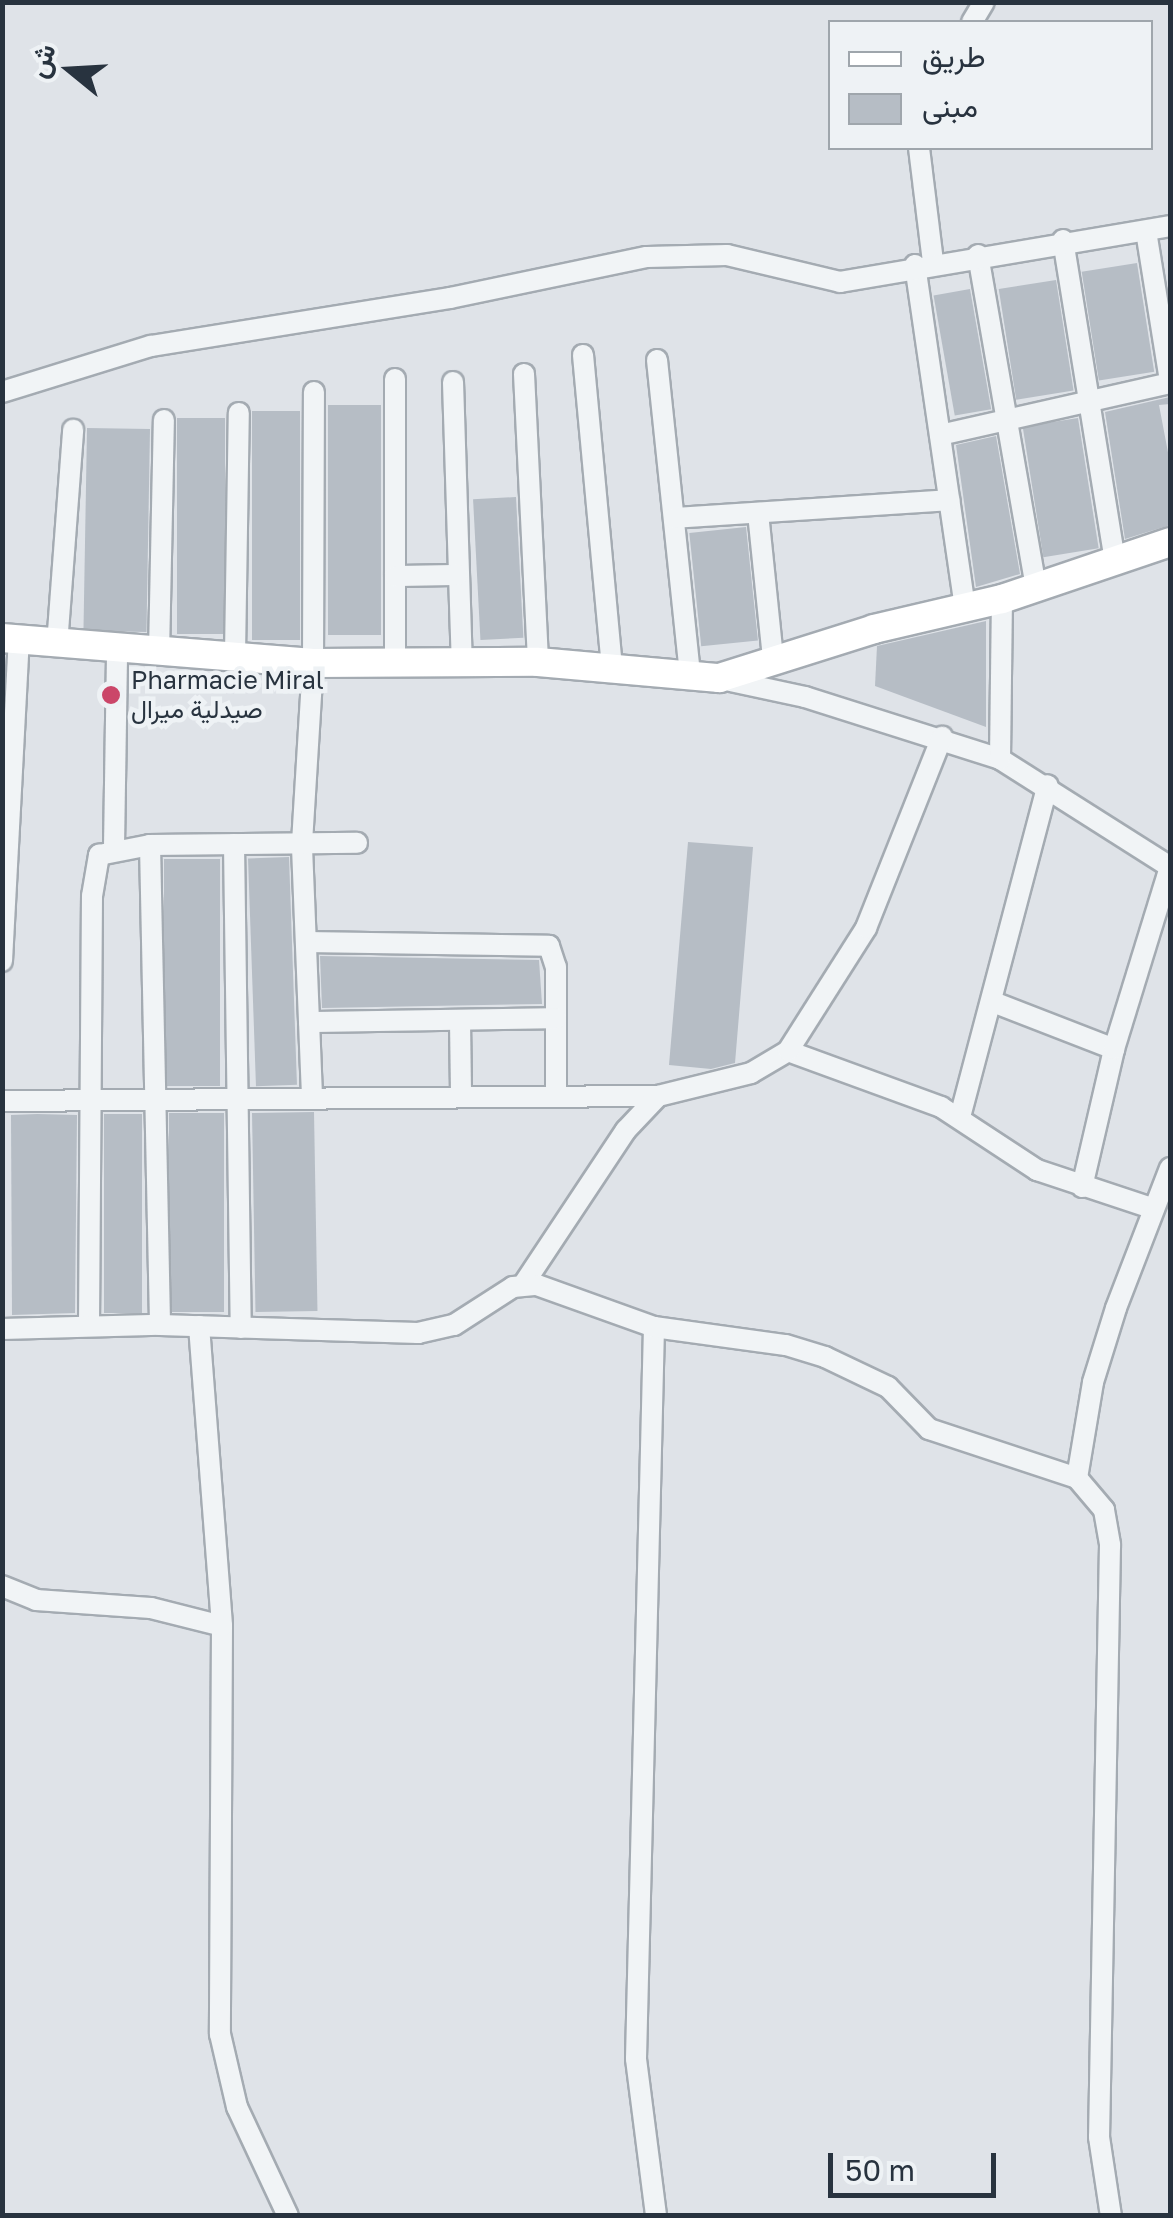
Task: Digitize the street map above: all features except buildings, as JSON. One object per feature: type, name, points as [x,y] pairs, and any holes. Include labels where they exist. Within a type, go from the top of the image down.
[{"type":"street","points":[[919,150],[924,264],[940,436],[965,609]]},
{"type":"street","points":[[2,392],[151,346],[450,298],[648,258],[727,255],[840,282],[1063,240],[1170,226]]},
{"type":"street","points":[[940,436],[1090,405],[1170,382],[1146,230]]},
{"type":"street","points":[[1063,240],[1115,560]]},
{"type":"street","points":[[978,255],[1036,587]]},
{"type":"street","points":[[583,355],[612,666]]},
{"type":"street","points":[[657,360],[690,673]]},
{"type":"street","points":[[524,374],[538,662]]},
{"type":"street","points":[[394,379],[395,659]]},
{"type":"street","points":[[453,382],[462,662]]},
{"type":"street","points":[[312,1096],[302,843],[313,663],[314,392]]},
{"type":"street","points":[[235,654],[239,413]]},
{"type":"street","points":[[160,653],[164,420]]},
{"type":"street","points":[[57,646],[73,430]]},
{"type":"street","points":[[674,518],[949,500]]},
{"type":"street","points":[[758,512],[773,658]]},
{"type":"street","points":[[719,678],[773,658],[1002,599],[1170,542]]},
{"type":"street","points":[[395,576],[457,575]]},
{"type":"street","points":[[1000,759],[1002,599]]},
{"type":"street","points":[[2,961],[10,639],[118,651],[235,654],[313,663],[395,659],[538,662],[719,678],[942,737],[1000,759],[1048,785],[1170,867],[1114,1048],[1082,1187]]},
{"type":"street","points":[[114,847],[118,651]]},
{"type":"street","points":[[2,1101],[88,1105],[312,1096],[658,1096],[750,1073],[788,1051],[866,928],[942,737]]},
{"type":"street","points":[[960,1118],[1048,785]]},
{"type":"street","points":[[89,1326],[92,896],[99,855],[114,847],[150,844],[356,843]]},
{"type":"street","points":[[150,844],[160,1325]]},
{"type":"street","points":[[234,844],[241,1328]]},
{"type":"street","points":[[306,942],[549,946],[556,966],[556,1093]]},
{"type":"street","points":[[993,1002],[1114,1048]]},
{"type":"street","points":[[309,1022],[556,1018]]},
{"type":"street","points":[[460,1021],[461,1094]]},
{"type":"street","points":[[788,1051],[960,1118],[1037,1170],[1154,1209]]},
{"type":"street","points":[[2,1329],[160,1325],[332,1335],[436,1330],[523,1285],[616,1144],[658,1096]]},
{"type":"street","points":[[1077,1478],[1094,1382],[1170,1168]]},
{"type":"street","points":[[523,1285],[553,1288],[654,1327],[772,1342],[825,1357],[888,1387],[929,1429],[1077,1478],[1104,1510],[1110,1545],[1099,2136],[1111,2216]]},
{"type":"street","points":[[200,1326],[222,1626],[220,2034],[238,2108],[288,2216]]},
{"type":"street","points":[[654,1327],[636,2060],[656,2216]]},
{"type":"street","points":[[2,1586],[36,1600],[150,1608],[222,1626]]},
{"type":"place","name":"Pharmacie Miral صيدلية ميرال","points":[[111,695]]}]
